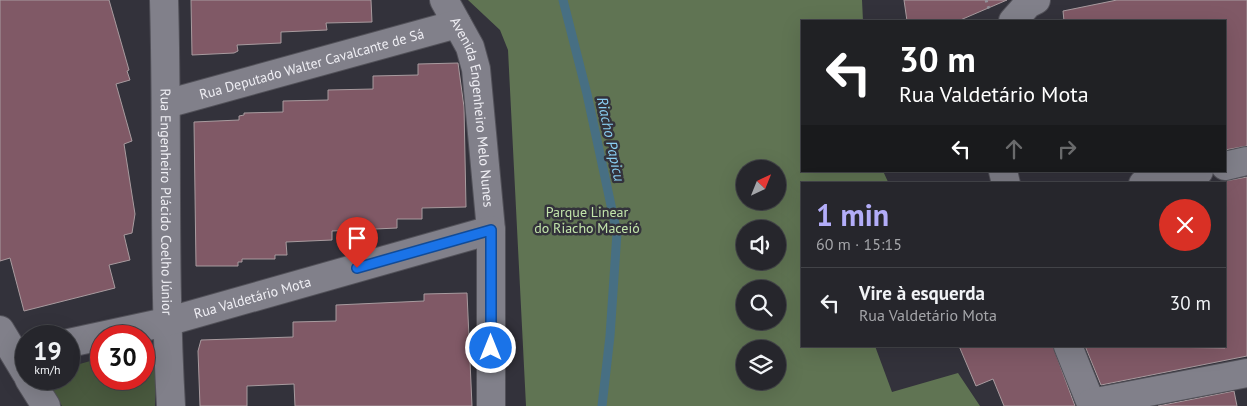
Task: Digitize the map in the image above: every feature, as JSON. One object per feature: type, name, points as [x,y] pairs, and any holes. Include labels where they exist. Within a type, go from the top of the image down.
[{"type":"street","name":"Avenida Engenheiro Melo Nunes","points":[[444,0],[470,47],[476,69],[491,230],[491,406]]},
{"type":"street","points":[[1014,20],[1028,4],[1036,0]]},
{"type":"street","name":"Rua Engenheiro Plácido Coelho Júnior","points":[[163,2],[166,104],[166,322],[171,406]]},
{"type":"street","name":"Rua Deputado Walter Cavalcante de Sá","points":[[166,104],[457,24]]},
{"type":"street","points":[[1226,166],[1247,161]]},
{"type":"street","points":[[1152,182],[1195,172]]},
{"type":"street","name":"Rua Valdetário Mota","points":[[80,340],[166,322],[491,230]]},
{"type":"street","points":[[0,330],[15,356]]},
{"type":"street","points":[[1068,347],[1092,405],[1247,373]]},
{"type":"street","points":[[37,390],[46,406]]},
{"type":"green space","name":"Parque Linear do Riacho Maceió","points":[[468,0],[862,0],[863,20],[801,20],[801,172],[883,172],[888,182],[801,182],[801,347],[875,347],[892,392],[958,373],[980,406],[526,406],[508,50],[500,30]]},
{"type":"green space","points":[[90,361],[90,390],[155,390],[155,364],[156,382],[155,406],[62,406],[53,390],[80,390],[80,364]]},
{"type":"building","points":[[0,0],[109,0],[129,70],[127,71],[130,80],[116,84],[132,141],[124,144],[135,214],[132,233],[124,235],[130,260],[109,265],[115,288],[24,311],[10,258],[0,261]]},
{"type":"building","points":[[191,0],[371,0],[372,22],[326,23],[327,30],[281,32],[281,43],[237,45],[238,51],[234,53],[192,55]]},
{"type":"building","points":[[904,0],[1007,0],[960,20],[907,20]]},
{"type":"building","points":[[1117,0],[1247,0],[1247,146],[1226,150],[1226,20],[1064,20],[1063,11]]},
{"type":"building","points":[[458,63],[464,107],[466,207],[422,208],[422,219],[397,219],[397,228],[332,231],[332,240],[286,242],[287,255],[275,255],[275,259],[242,259],[242,262],[238,262],[238,266],[196,266],[194,122],[239,120],[239,116],[244,115],[244,113],[283,112],[283,101],[328,100],[328,90],[373,89],[373,76],[418,75],[418,64]]},
{"type":"building","points":[[1247,177],[1247,356],[1101,385],[1085,347],[1226,347],[1225,181]]},
{"type":"building","points":[[467,293],[472,406],[295,406],[294,384],[247,386],[247,406],[200,406],[198,351],[201,340],[293,337],[293,322],[336,321],[336,305],[424,301],[424,294]]},
{"type":"building","points":[[959,347],[1053,347],[1075,406],[1004,406],[993,379],[976,386]]},
{"type":"building","points":[[1234,391],[1237,406],[1158,406]]},
{"type":"waterway","name":"Riacho Papicu","points":[[563,0],[587,94],[617,233],[610,336],[602,406]]},
{"type":"route","points":[[357,268],[491,230],[491,348]]}]
